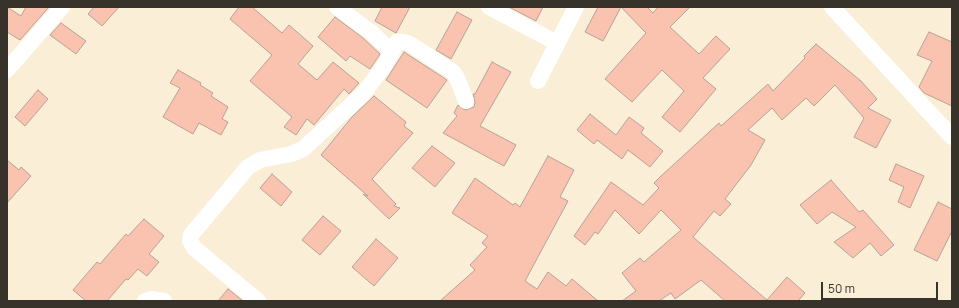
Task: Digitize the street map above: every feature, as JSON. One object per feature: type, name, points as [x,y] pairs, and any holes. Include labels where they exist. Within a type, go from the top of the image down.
[{"type":"street","points":[[7,70],[62,7]]},
{"type":"street","points":[[337,7],[372,33],[392,52]]},
{"type":"street","points":[[489,7],[557,43]]},
{"type":"street","points":[[538,81],[576,7]]},
{"type":"street","points":[[832,7],[952,138]]},
{"type":"street","points":[[258,301],[194,248],[190,241],[191,235],[248,167],[260,160],[291,154],[303,149],[362,94],[392,52],[396,42],[410,44],[453,72],[466,101]]},
{"type":"street","points":[[145,301],[151,299],[164,301]]},
{"type":"building","points":[[7,7],[21,16],[26,7],[49,7],[20,40],[7,32]]},
{"type":"building","points":[[94,7],[119,7],[102,26],[88,14]]},
{"type":"building","points":[[239,7],[252,7],[282,33],[289,25],[313,46],[298,64],[317,80],[333,62],[359,83],[349,94],[344,89],[314,125],[307,119],[296,135],[284,127],[292,117],[250,81],[272,55],[230,19]]},
{"type":"building","points":[[382,7],[410,7],[396,33],[375,21]]},
{"type":"building","points":[[509,7],[543,7],[536,21]]},
{"type":"building","points":[[598,7],[621,7],[603,41],[585,32]]},
{"type":"building","points":[[621,7],[647,7],[653,13],[658,7],[690,7],[670,27],[699,54],[716,36],[730,49],[703,78],[716,89],[680,132],[662,117],[684,91],[662,70],[632,102],[605,79],[646,33]]},
{"type":"building","points":[[457,12],[472,20],[451,59],[436,50]]},
{"type":"building","points":[[335,17],[363,38],[380,54],[370,69],[350,56],[346,61],[318,37]]},
{"type":"building","points":[[61,23],[86,41],[76,54],[50,35]]},
{"type":"building","points":[[929,32],[952,42],[952,106],[924,93],[919,87],[932,61],[917,55]]},
{"type":"building","points":[[816,44],[861,81],[877,99],[868,108],[891,120],[876,148],[854,137],[864,118],[835,85],[814,106],[806,98],[782,120],[772,108],[748,130],[765,140],[751,165],[725,199],[731,204],[720,216],[714,211],[693,237],[767,300],[787,277],[805,293],[798,301],[725,301],[701,280],[675,299],[671,293],[659,301],[622,301],[636,291],[622,273],[640,258],[644,262],[681,230],[661,210],[639,234],[615,210],[598,234],[595,232],[585,245],[574,236],[611,182],[643,205],[659,188],[654,183],[660,177],[719,123],[721,126],[768,84],[773,91],[805,58],[804,56]]},
{"type":"building","points":[[404,52],[447,80],[427,108],[386,80]]},
{"type":"building","points":[[492,62],[511,72],[480,126],[516,145],[504,166],[443,133],[457,116],[454,113],[458,105],[465,110],[474,107],[475,102],[473,94],[475,94]]},
{"type":"building","points":[[178,70],[201,83],[200,85],[213,93],[211,96],[228,107],[222,119],[228,122],[221,135],[199,123],[193,134],[163,117],[180,88],[170,83]]},
{"type":"building","points":[[38,90],[48,99],[25,126],[15,117]]},
{"type":"building","points":[[374,96],[406,122],[404,126],[413,133],[372,179],[396,204],[394,206],[400,208],[389,219],[363,194],[368,196],[321,155],[352,117]]},
{"type":"building","points":[[590,114],[616,135],[629,117],[644,128],[641,133],[663,151],[650,167],[628,150],[622,159],[597,140],[594,144],[577,130]]},
{"type":"building","points":[[432,146],[455,163],[435,187],[412,168]]},
{"type":"building","points":[[548,156],[574,170],[560,197],[568,201],[525,281],[537,289],[548,272],[566,286],[572,279],[598,301],[440,301],[475,270],[470,265],[487,247],[482,243],[488,236],[452,213],[475,178],[513,205],[515,203],[520,207]]},
{"type":"building","points":[[7,160],[19,170],[21,167],[31,176],[7,203]]},
{"type":"building","points":[[896,164],[924,176],[910,208],[898,202],[904,187],[889,180]]},
{"type":"building","points":[[272,174],[292,192],[281,206],[260,188]]},
{"type":"building","points":[[831,180],[859,212],[863,210],[894,245],[881,256],[870,243],[853,258],[834,242],[856,227],[832,212],[817,224],[800,205]]},
{"type":"building","points":[[938,202],[952,209],[952,231],[937,261],[914,250]]},
{"type":"building","points":[[323,216],[341,231],[320,255],[302,240]]},
{"type":"building","points":[[144,219],[164,236],[149,254],[159,262],[147,276],[138,269],[128,280],[126,279],[107,301],[86,301],[73,290],[97,262],[100,264],[126,234],[128,236]]},
{"type":"building","points":[[376,239],[398,258],[374,286],[352,267]]},
{"type":"building","points":[[228,289],[243,301],[218,301]]}]
